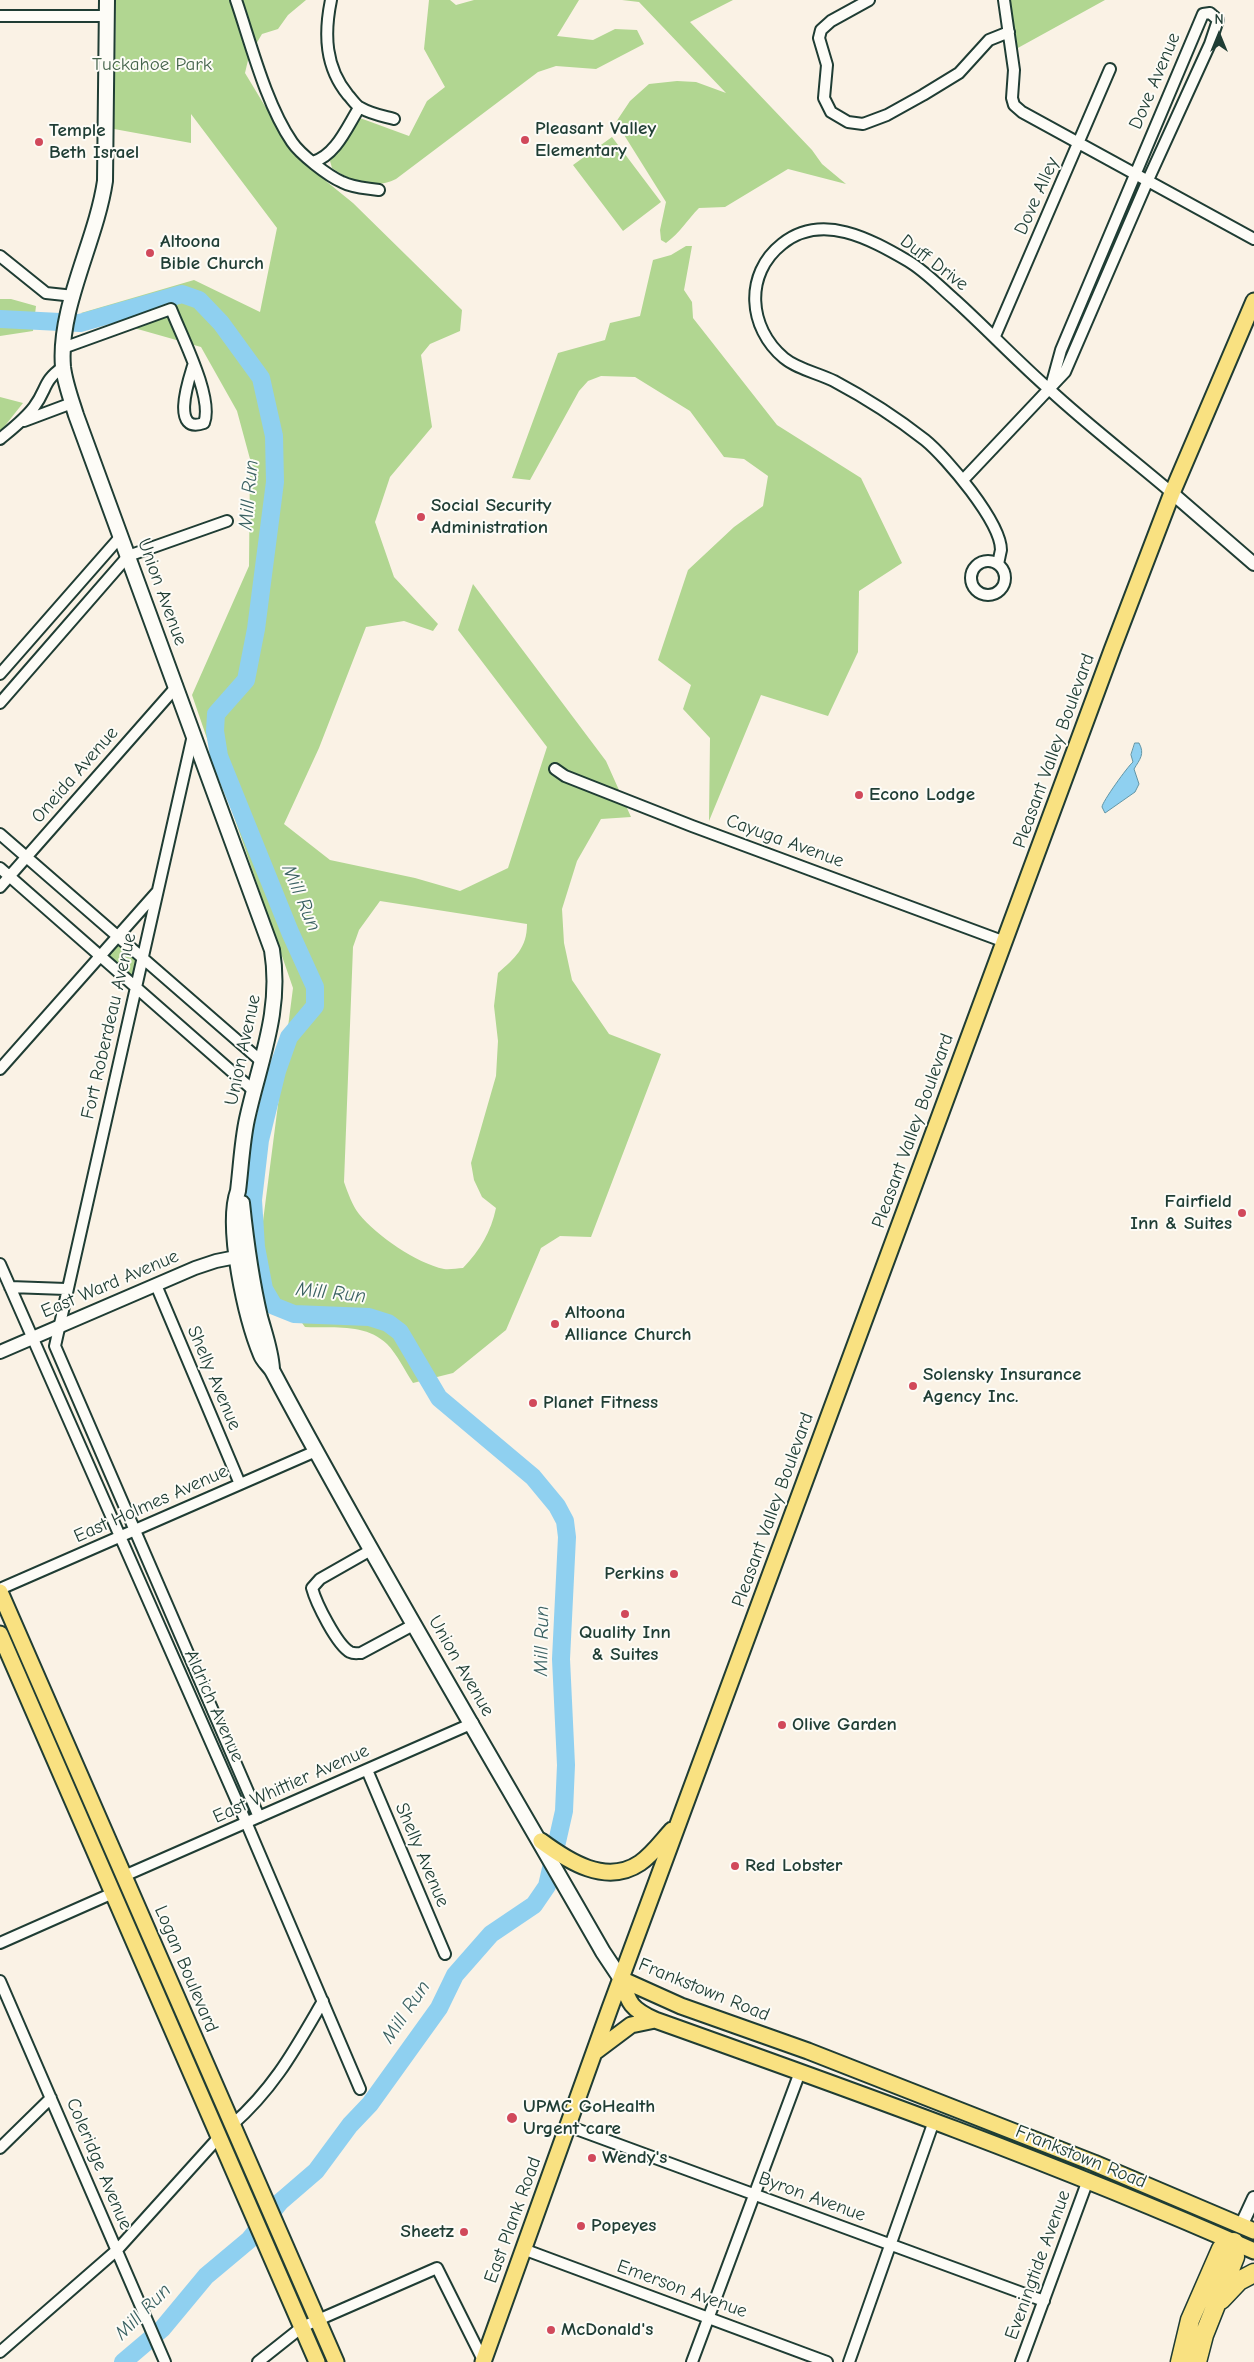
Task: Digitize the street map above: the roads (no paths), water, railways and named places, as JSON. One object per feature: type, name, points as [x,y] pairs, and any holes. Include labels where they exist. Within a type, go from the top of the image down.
[{"type":"highway","points":[[1198,2362],[1214,2308],[1243,2233]]},
{"type":"highway","points":[[1180,2362],[1190,2320],[1221,2249],[1243,2233]]},
{"type":"highway","points":[[1214,2308],[1239,2282],[1254,2273]]},
{"type":"main road","name":"Union Avenue","points":[[107,0],[105,181],[100,207],[66,322],[63,348],[64,367],[72,404],[177,686],[272,950],[276,973],[275,1006],[243,1140],[238,1191],[242,1200],[243,1256],[271,1354],[272,1369],[285,1397],[372,1550],[545,1846],[559,1875],[621,1978]]},
{"type":"main road","name":"Pleasant Valley Boulevard","points":[[621,1978],[1172,493],[1254,301]]},
{"type":"main road","name":"Logan Boulevard","points":[[0,1591],[336,2362]]},
{"type":"main road","name":"Logan Boulevard","points":[[0,1634],[317,2362]]},
{"type":"main road","points":[[545,1846],[588,1870],[617,1872],[639,1864],[678,1823]]},
{"type":"main road","name":"Frankstown Road","points":[[621,1978],[632,2007],[656,2020],[934,2121],[1088,2180],[1243,2233]]},
{"type":"main road","name":"Frankstown Road","points":[[621,1978],[681,2006],[808,2051],[1094,2163],[1243,2233],[1254,2251]]},
{"type":"main road","name":"East Plank Road","points":[[484,2362],[621,1978]]},
{"type":"main road","points":[[593,2053],[631,2025],[656,2020]]},
{"type":"main road","points":[[800,2072],[808,2051]]},
{"type":"main road","points":[[934,2121],[940,2104]]},
{"type":"street","points":[[236,0],[280,122],[292,142],[304,157],[340,182],[352,186],[379,190]]},
{"type":"street","points":[[331,0],[326,38],[332,68],[342,87],[359,108],[376,115],[394,119]]},
{"type":"street","points":[[869,0],[831,21],[822,30],[819,38],[827,65],[824,98],[831,112],[848,122],[863,124],[887,115],[916,99],[959,73],[989,40],[1009,32]]},
{"type":"street","points":[[1004,0],[1014,70],[1012,98],[1014,105],[1022,112],[1254,239]]},
{"type":"street","name":"Dove Avenue","points":[[963,480],[1050,390],[1065,372],[1148,180],[1210,44],[1217,25],[1216,16],[1210,13],[1203,14],[1134,173],[1061,350],[1050,390]]},
{"type":"street","points":[[0,16],[107,16]]},
{"type":"street","name":"Dove Alley","points":[[994,336],[1110,69]]},
{"type":"street","points":[[313,162],[322,159],[331,152],[359,108]]},
{"type":"street","name":"Duff Drive","points":[[998,564],[1001,548],[986,512],[963,480],[927,442],[889,414],[833,381],[786,360],[769,342],[762,330],[755,304],[755,290],[764,264],[783,243],[808,231],[835,229],[879,244],[911,263],[994,336],[1050,390],[1172,493]]},
{"type":"street","points":[[0,256],[46,293],[74,296]]},
{"type":"street","points":[[63,348],[171,309],[203,390],[206,417],[204,423],[197,425],[190,423],[185,418],[184,408],[185,391],[193,366]]},
{"type":"street","points":[[0,439],[35,406],[49,377],[64,367]]},
{"type":"street","points":[[20,422],[72,404]]},
{"type":"street","points":[[1172,493],[1254,564]]},
{"type":"street","points":[[0,703],[128,556],[227,521]]},
{"type":"street","points":[[0,674],[121,536]]},
{"type":"street","name":"Oneida Avenue","points":[[0,888],[177,686]]},
{"type":"street","name":"Fort Roberdeau Avenue","points":[[58,1327],[193,734]]},
{"type":"street","name":"Cayuga Avenue","points":[[555,769],[565,776],[692,826],[1005,942]]},
{"type":"street","points":[[0,834],[262,1061]]},
{"type":"street","points":[[0,868],[254,1091]]},
{"type":"street","points":[[0,1069],[158,892]]},
{"type":"street","name":"East Ward Avenue","points":[[0,1352],[202,1266],[243,1256]]},
{"type":"street","name":"Aldrich Avenue","points":[[0,1264],[246,1822],[360,2089]]},
{"type":"street","name":"Shelly Avenue","points":[[156,1285],[240,1484]]},
{"type":"street","points":[[10,1287],[66,1289]]},
{"type":"street","name":"Aldrich Avenue","points":[[58,1327],[55,1346],[259,1817]]},
{"type":"street","name":"East Holmes Avenue","points":[[0,1591],[316,1451]]},
{"type":"street","points":[[372,1550],[320,1579],[312,1588],[315,1600],[344,1648],[352,1654],[361,1653],[415,1624]]},
{"type":"street","name":"East Whittier Avenue","points":[[124,1876],[473,1723]]},
{"type":"street","name":"Shelly Avenue","points":[[367,1770],[445,1954]]},
{"type":"street","points":[[0,1943],[113,1893]]},
{"type":"street","name":"Coleridge Avenue","points":[[0,1981],[163,2358]]},
{"type":"street","points":[[232,2124],[251,2108],[282,2071],[323,2001]]},
{"type":"street","points":[[692,2362],[800,2072]]},
{"type":"street","points":[[0,2148],[51,2098]]},
{"type":"street","points":[[849,2362],[934,2121]]},
{"type":"street","name":"Byron Avenue","points":[[568,2126],[1044,2301]]},
{"type":"street","points":[[0,2352],[117,2250],[219,2137]]},
{"type":"street","name":"Eveningtide Avenue","points":[[1021,2362],[1088,2180]]},
{"type":"street","points":[[1243,2233],[1254,2198]]},
{"type":"street","name":"Emerson Avenue","points":[[524,2248],[827,2362]]},
{"type":"street","points":[[258,2362],[302,2328],[437,2268],[484,2362]]},
{"type":"water","points":[[1135,743],[1139,743],[1142,750],[1134,769],[1139,784],[1135,792],[1105,813],[1102,807],[1103,804],[1133,762],[1131,755]]},
{"type":"waterway","name":"Mill Run","points":[[0,319],[80,323],[182,294],[199,300],[221,323],[261,378],[274,436],[275,482],[256,629],[246,680],[216,714],[215,731],[219,756],[290,932],[315,987],[315,1006],[289,1037],[277,1071],[260,1140],[253,1200],[256,1247],[264,1289],[274,1306],[294,1314],[369,1317],[388,1323],[400,1332],[439,1398],[533,1477],[557,1506],[565,1521],[567,1537],[561,1659],[566,1765],[564,1811],[547,1886],[534,1905],[491,1934],[455,1975],[439,2008],[370,2104],[350,2125],[316,2171],[280,2202],[249,2240],[206,2276],[162,2329],[123,2362]]},
{"type":"place","name":"Pleasant Valley Elementary","points":[[525,140]]},
{"type":"place","name":"Temple Beth Israel","points":[[39,142]]},
{"type":"place","name":"Altoona Bible Church","points":[[150,253]]},
{"type":"place","name":"Social Security Administration","points":[[421,517]]},
{"type":"place","name":"Econo Lodge","points":[[859,795]]},
{"type":"place","name":"Fairfield Inn & Suites","points":[[1242,1213]]},
{"type":"place","name":"Altoona Alliance Church","points":[[555,1324]]},
{"type":"place","name":"Solensky Insurance Agency Inc.","points":[[913,1386]]},
{"type":"place","name":"Planet Fitness","points":[[533,1403]]},
{"type":"place","name":"Perkins","points":[[674,1574]]},
{"type":"place","name":"Quality Inn & Suites","points":[[625,1614]]},
{"type":"place","name":"Olive Garden","points":[[782,1725]]},
{"type":"place","name":"Red Lobster","points":[[735,1866]]},
{"type":"place","name":"UPMC GoHealth Urgent care","points":[[512,2118]]},
{"type":"place","name":"Wendy's","points":[[592,2158]]},
{"type":"place","name":"Popeyes","points":[[581,2226]]},
{"type":"place","name":"Sheetz","points":[[464,2232]]},
{"type":"place","name":"McDonald's","points":[[551,2330]]},
{"type":"park label","name":"Tuckahoe Park","points":[[152,65]]}]
